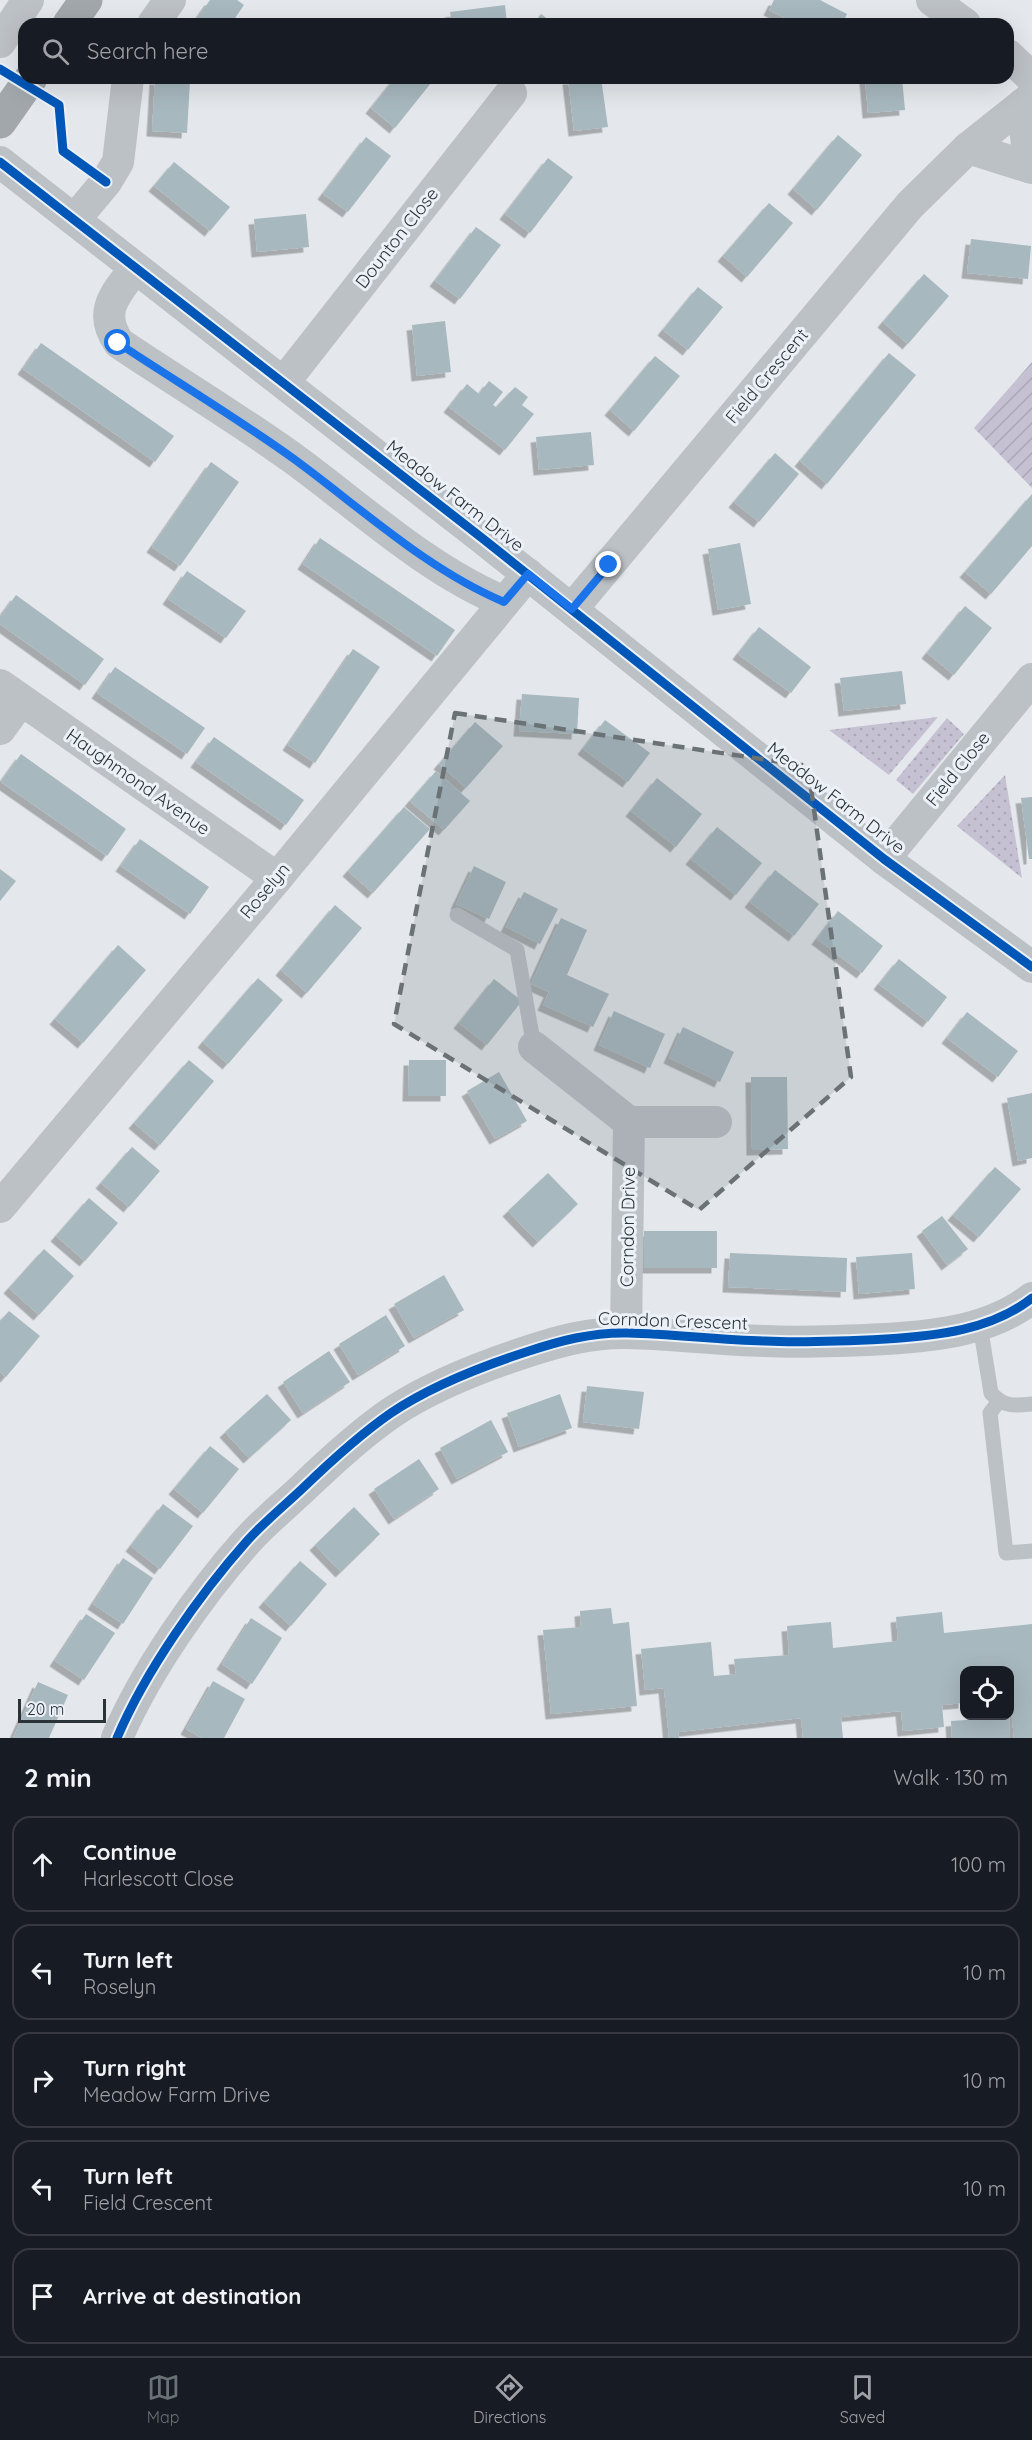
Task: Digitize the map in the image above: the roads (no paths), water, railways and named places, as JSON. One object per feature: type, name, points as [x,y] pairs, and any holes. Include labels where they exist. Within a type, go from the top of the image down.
[{"type":"main road","points":[[73,18],[86,0]]},
{"type":"main road","points":[[0,122],[27,84]]},
{"type":"street","points":[[0,42],[28,0]]},
{"type":"street","points":[[157,18],[170,0]]},
{"type":"street","points":[[932,0],[957,18]]},
{"type":"street","points":[[968,148],[1031,168],[1029,93],[1014,66]]},
{"type":"street","points":[[75,219],[109,177],[118,162],[127,84]]},
{"type":"street","name":"Dounton Close","points":[[284,382],[511,93]]},
{"type":"street","name":"Field Crescent","points":[[572,609],[910,205],[1029,93]]},
{"type":"street","name":"Meadow Farm Drive","points":[[0,162],[528,574],[884,859],[1032,967]]},
{"type":"street","points":[[135,268],[113,298],[108,316],[110,331],[118,343],[291,457],[411,548],[478,591],[504,602]]},
{"type":"street","name":"Roselyn","points":[[0,1206],[277,878],[528,574]]},
{"type":"street","name":"Field Close","points":[[884,859],[1032,679]]},
{"type":"street","points":[[0,729],[11,693]]},
{"type":"street","name":"Haughmond Avenue","points":[[11,693],[277,878]]},
{"type":"street","points":[[534,1047],[629,1122],[716,1122]]},
{"type":"street","name":"Corndon Drive","points":[[626,1332],[629,1122]]},
{"type":"street","name":"Corndon Crescent","points":[[117,1738],[129,1711],[164,1652],[248,1541],[333,1460],[391,1413],[444,1384],[498,1361],[561,1341],[593,1334],[626,1332],[764,1341],[835,1342],[940,1334],[980,1324],[1022,1306],[1032,1298]]},
{"type":"lane","points":[[457,915],[517,950],[534,1047]]},
{"type":"lane","points":[[980,1324],[991,1393],[999,1401],[1012,1406],[1032,1404]]},
{"type":"lane","points":[[999,1401],[990,1413],[1006,1553],[1032,1551]]}]
